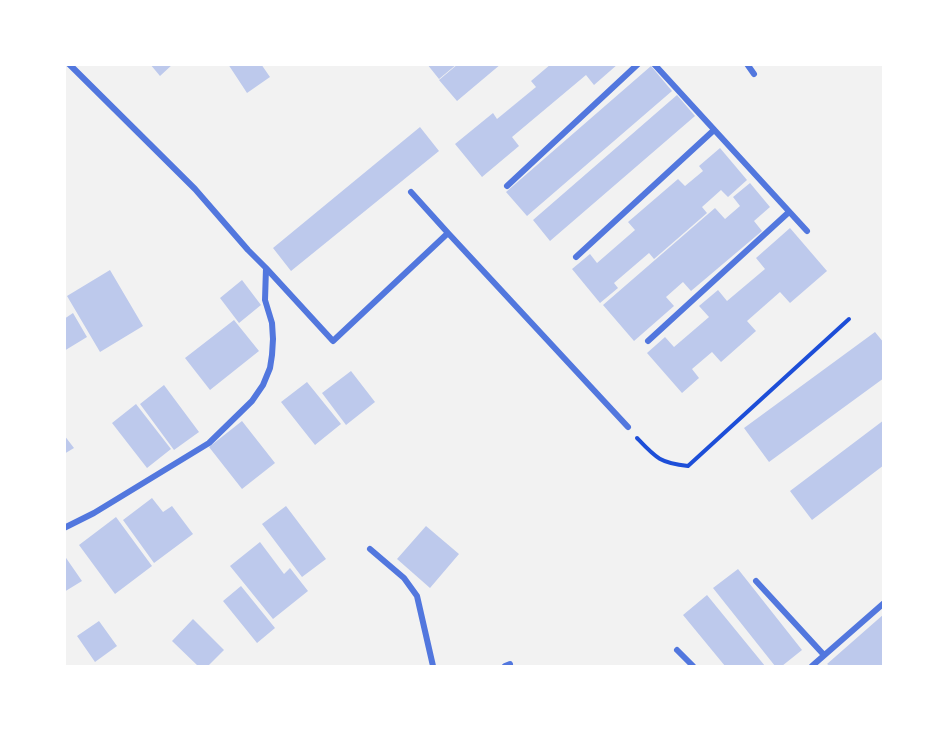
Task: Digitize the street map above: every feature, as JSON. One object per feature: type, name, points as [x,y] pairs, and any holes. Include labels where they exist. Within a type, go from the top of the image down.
[{"type":"street","points":[[69,64],[195,189],[231,232],[333,340],[448,233]]},
{"type":"street","points":[[507,186],[638,64]]},
{"type":"street","points":[[654,64],[807,231]]},
{"type":"street","points":[[747,64],[754,74]]},
{"type":"street","points":[[576,256],[714,130]]},
{"type":"street","points":[[411,192],[628,427]]},
{"type":"street","points":[[648,341],[789,212]]},
{"type":"street","points":[[64,528],[94,513],[209,443],[252,401],[263,385],[270,368],[272,355],[272,323],[265,300],[266,268]]},
{"type":"street","points":[[370,549],[404,578],[417,596],[434,666]]},
{"type":"street","points":[[756,581],[824,655]]},
{"type":"street","points":[[812,666],[884,603]]},
{"type":"street","points":[[677,650],[693,666]]},
{"type":"path","points":[[628,427],[656,458],[688,466],[849,319]]},
{"type":"building","points":[[150,64],[173,64],[160,76]]},
{"type":"building","points":[[228,64],[261,64],[270,77],[247,93]]},
{"type":"building","points":[[427,64],[457,64],[439,79]]},
{"type":"building","points":[[458,64],[501,64],[457,101],[439,80]]},
{"type":"building","points":[[551,64],[618,64],[594,85],[586,75],[512,137],[519,146],[482,177],[455,144],[493,113],[497,119],[536,87],[531,81]]},
{"type":"building","points":[[651,66],[672,91],[527,216],[506,192]]},
{"type":"building","points":[[677,95],[695,116],[550,241],[533,220]]},
{"type":"building","points":[[420,127],[439,151],[291,271],[273,248]]},
{"type":"building","points":[[720,148],[747,180],[728,197],[721,190],[702,207],[707,213],[654,259],[649,253],[614,283],[618,288],[600,303],[572,269],[590,254],[597,263],[635,230],[628,222],[678,179],[685,186],[703,171],[699,166]]},
{"type":"building","points":[[750,183],[770,207],[754,221],[762,231],[691,291],[683,282],[666,297],[674,306],[634,341],[603,305],[715,208],[725,219],[740,206],[733,197]]},
{"type":"building","points":[[790,228],[827,271],[790,303],[780,292],[747,321],[756,331],[721,362],[712,352],[692,369],[699,378],[682,393],[647,353],[665,337],[674,347],[709,317],[699,306],[718,290],[727,301],[765,269],[756,258]]},
{"type":"building","points":[[110,270],[143,326],[100,352],[67,296]]},
{"type":"building","points":[[242,280],[261,305],[239,323],[220,298]]},
{"type":"building","points":[[73,313],[87,337],[64,351],[64,319]]},
{"type":"building","points":[[234,320],[259,351],[210,390],[185,358]]},
{"type":"building","points":[[875,332],[884,343],[884,378],[769,462],[744,428]]},
{"type":"building","points":[[351,371],[375,402],[346,425],[322,393]]},
{"type":"building","points":[[307,382],[341,424],[315,445],[281,402]]},
{"type":"building","points":[[164,385],[199,432],[174,450],[140,404]]},
{"type":"building","points":[[136,404],[171,449],[147,468],[112,423]]},
{"type":"building","points":[[884,420],[884,465],[812,520],[790,491]]},
{"type":"building","points":[[242,421],[275,463],[242,489],[209,447]]},
{"type":"building","points":[[64,435],[74,448],[64,454]]},
{"type":"building","points":[[152,498],[163,512],[172,506],[193,534],[154,563],[123,520]]},
{"type":"building","points":[[286,506],[326,559],[302,577],[262,524]]},
{"type":"building","points":[[116,517],[152,566],[115,594],[79,545]]},
{"type":"building","points":[[426,526],[459,554],[430,588],[397,559]]},
{"type":"building","points":[[260,542],[284,574],[290,568],[308,591],[273,619],[230,566]]},
{"type":"building","points":[[64,555],[82,581],[64,592]]},
{"type":"building","points":[[738,569],[802,650],[782,666],[775,666],[713,588]]},
{"type":"building","points":[[241,586],[275,628],[257,643],[223,601]]},
{"type":"building","points":[[707,595],[765,666],[725,666],[683,615]]},
{"type":"building","points":[[884,614],[884,666],[830,666],[827,664]]},
{"type":"building","points":[[193,619],[224,650],[208,666],[198,666],[172,641]]},
{"type":"building","points":[[99,621],[117,646],[95,662],[77,636]]}]
